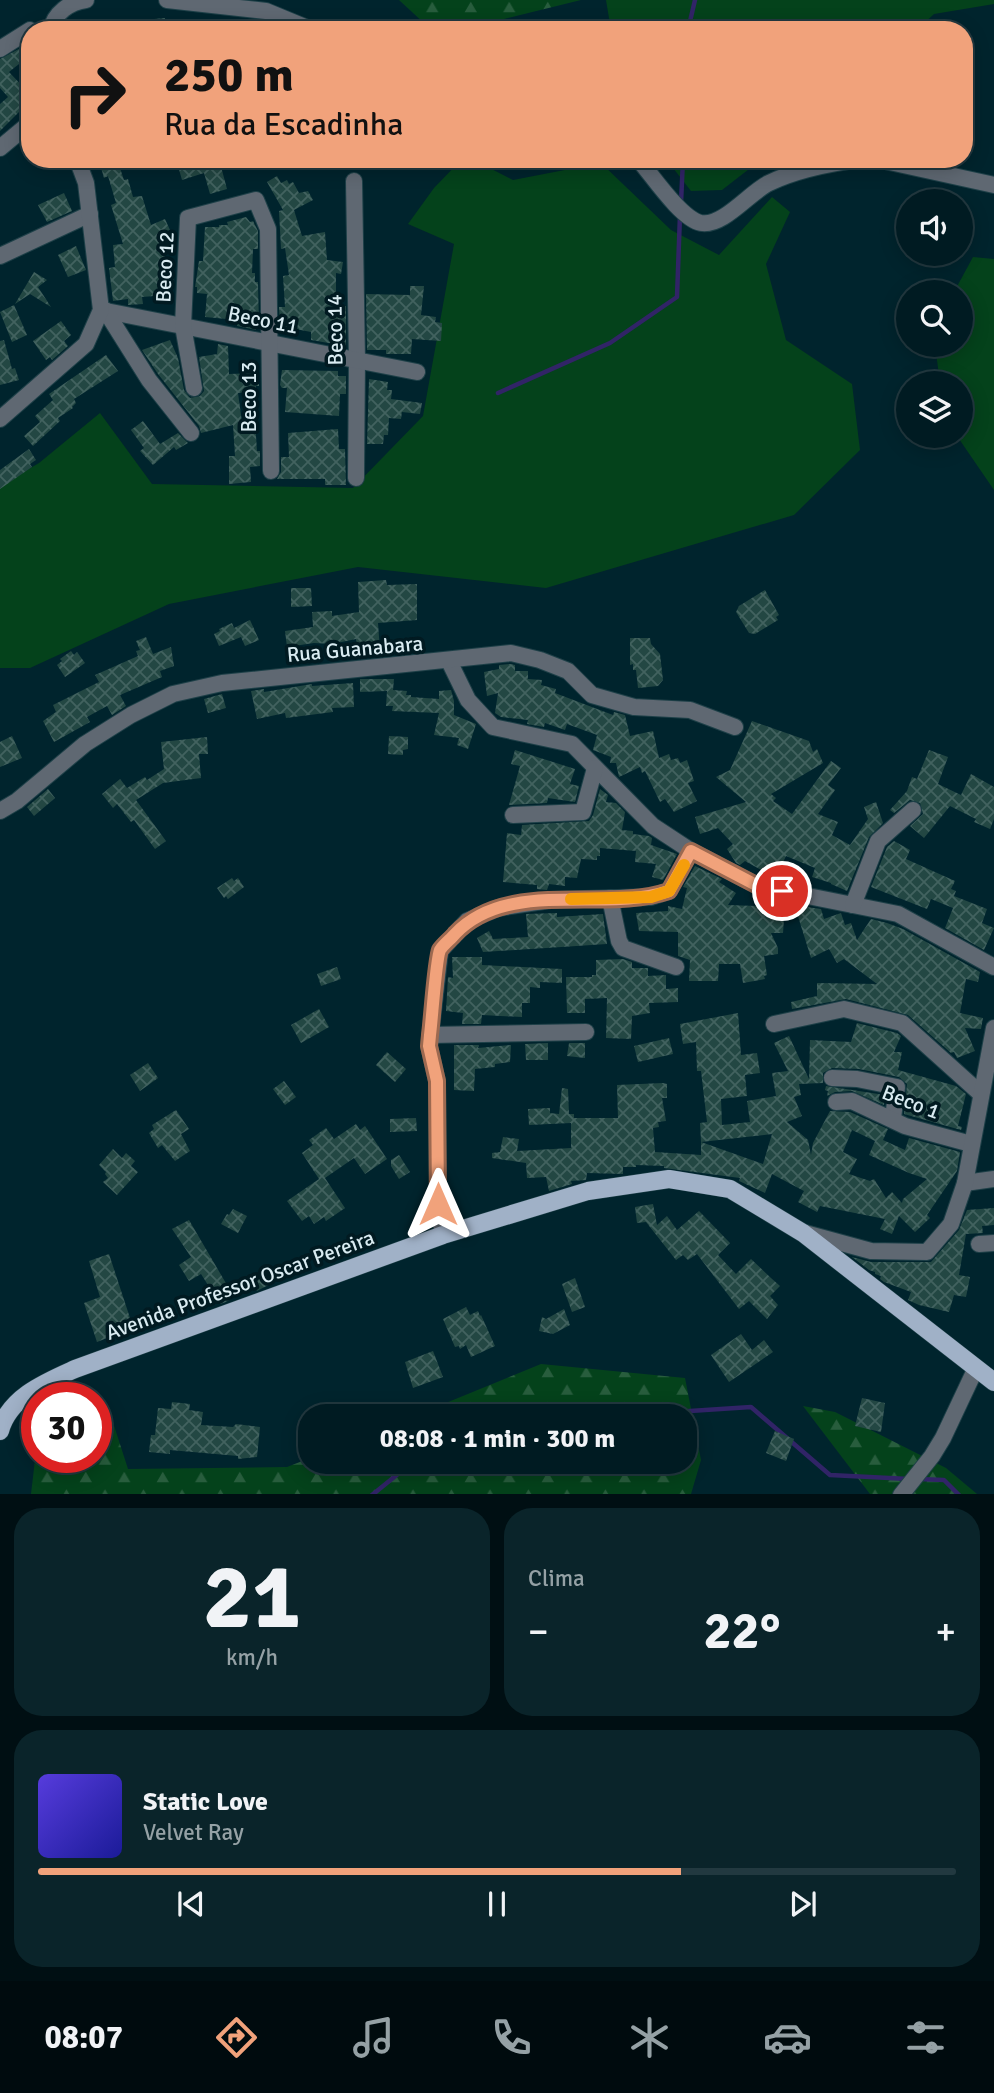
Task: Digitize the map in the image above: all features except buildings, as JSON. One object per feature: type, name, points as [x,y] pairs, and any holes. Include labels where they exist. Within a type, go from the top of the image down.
[{"type":"main road","name":"Avenida Professor Oscar Pereira","points":[[0,1431],[3,1421],[32,1389],[75,1369],[443,1235],[588,1191],[669,1179],[730,1189],[803,1233],[994,1382]]},
{"type":"street","points":[[167,0],[266,11],[290,21]]},
{"type":"street","points":[[56,21],[78,1]]},
{"type":"street","points":[[0,49],[21,36]]},
{"type":"street","points":[[0,148],[21,130]]},
{"type":"street","points":[[80,168],[86,183],[103,310],[149,380],[191,433]]},
{"type":"street","points":[[646,168],[689,218],[703,224],[721,219],[768,184],[814,168]]},
{"type":"street","points":[[917,168],[994,185]]},
{"type":"street","name":"Beco 14","points":[[354,181],[356,478]]},
{"type":"street","name":"Beco 12","points":[[194,388],[183,326],[188,218],[256,200]]},
{"type":"street","name":"Beco 13","points":[[256,200],[268,229],[271,471]]},
{"type":"street","points":[[0,256],[90,214]]},
{"type":"street","points":[[0,419],[86,344],[103,310]]},
{"type":"street","name":"Beco 11","points":[[103,310],[417,372]]},
{"type":"street","name":"Rua Guanabara","points":[[0,811],[17,801],[85,744],[131,715],[173,694],[222,682],[511,653],[568,671],[592,695],[634,707],[690,710],[735,727]]},
{"type":"street","points":[[449,661],[468,701],[493,727],[572,744],[653,826],[691,851],[758,886],[898,914],[994,967]]},
{"type":"street","points":[[513,815],[583,812],[595,768]]},
{"type":"street","points":[[853,905],[878,841],[913,810]]},
{"type":"street","points":[[443,1235],[438,1204],[437,1081],[429,1046],[439,951],[467,922],[498,908],[550,900],[651,897],[669,891],[691,851]]},
{"type":"street","points":[[610,898],[623,948],[676,967]]},
{"type":"street","points":[[774,1024],[844,1009],[902,1023],[981,1094]]},
{"type":"street","points":[[803,1233],[871,1251],[927,1251],[951,1224],[965,1183],[994,1028]]},
{"type":"street","points":[[430,1035],[586,1032]]},
{"type":"street","points":[[832,1078],[857,1079],[897,1087],[892,1118]]},
{"type":"street","name":"Beco 1","points":[[836,1102],[852,1101],[905,1126],[971,1144]]},
{"type":"street","points":[[965,1183],[994,1180]]},
{"type":"street","points":[[901,1494],[943,1438],[976,1368]]},
{"type":"green space","points":[[399,0],[581,0],[496,21],[422,21]]},
{"type":"green space","points":[[606,0],[994,0],[994,4],[934,14],[927,21],[610,21]]},
{"type":"green space","points":[[453,168],[490,168],[513,180],[575,168],[606,168],[671,230],[719,255],[772,197],[790,212],[766,264],[786,340],[852,384],[860,450],[794,515],[546,588],[358,567],[169,604],[30,668],[0,668],[0,486],[39,463],[100,413],[152,484],[353,488],[423,416],[454,244],[408,224],[434,188]]},
{"type":"green space","points":[[673,168],[750,168],[722,190],[691,191]]},
{"type":"green space","points":[[973,257],[994,259],[994,490],[965,448],[973,448],[973,371],[938,371],[937,357],[973,357],[973,280],[961,280],[968,266],[973,266]]},
{"type":"green space","points":[[541,1364],[685,1378],[690,1404],[443,1404]]},
{"type":"green space","points":[[803,1406],[835,1412],[946,1468],[977,1494],[870,1494]]},
{"type":"green space","points":[[112,1419],[128,1469],[287,1467],[298,1463],[298,1474],[697,1474],[691,1494],[31,1494],[33,1473],[112,1473]]},
{"type":"green space","points":[[697,1440],[701,1460],[697,1474]]},
{"type":"waterway","points":[[690,21],[695,0]]},
{"type":"waterway","points":[[681,203],[683,168]]},
{"type":"waterway","points":[[498,393],[610,343],[677,297],[680,215]]},
{"type":"waterway","points":[[697,1411],[751,1407],[830,1475],[909,1479]]},
{"type":"waterway","points":[[373,1494],[398,1474]]},
{"type":"waterway","points":[[918,1479],[944,1480],[958,1494]]},
{"type":"slow traffic","points":[[571,899],[651,897],[669,891],[684,865]]},
{"type":"route","points":[[438,1204],[437,1081],[429,1046],[430,1035],[439,951],[467,922],[498,908],[550,900],[651,897],[669,891],[691,851],[758,886],[782,891]]}]
